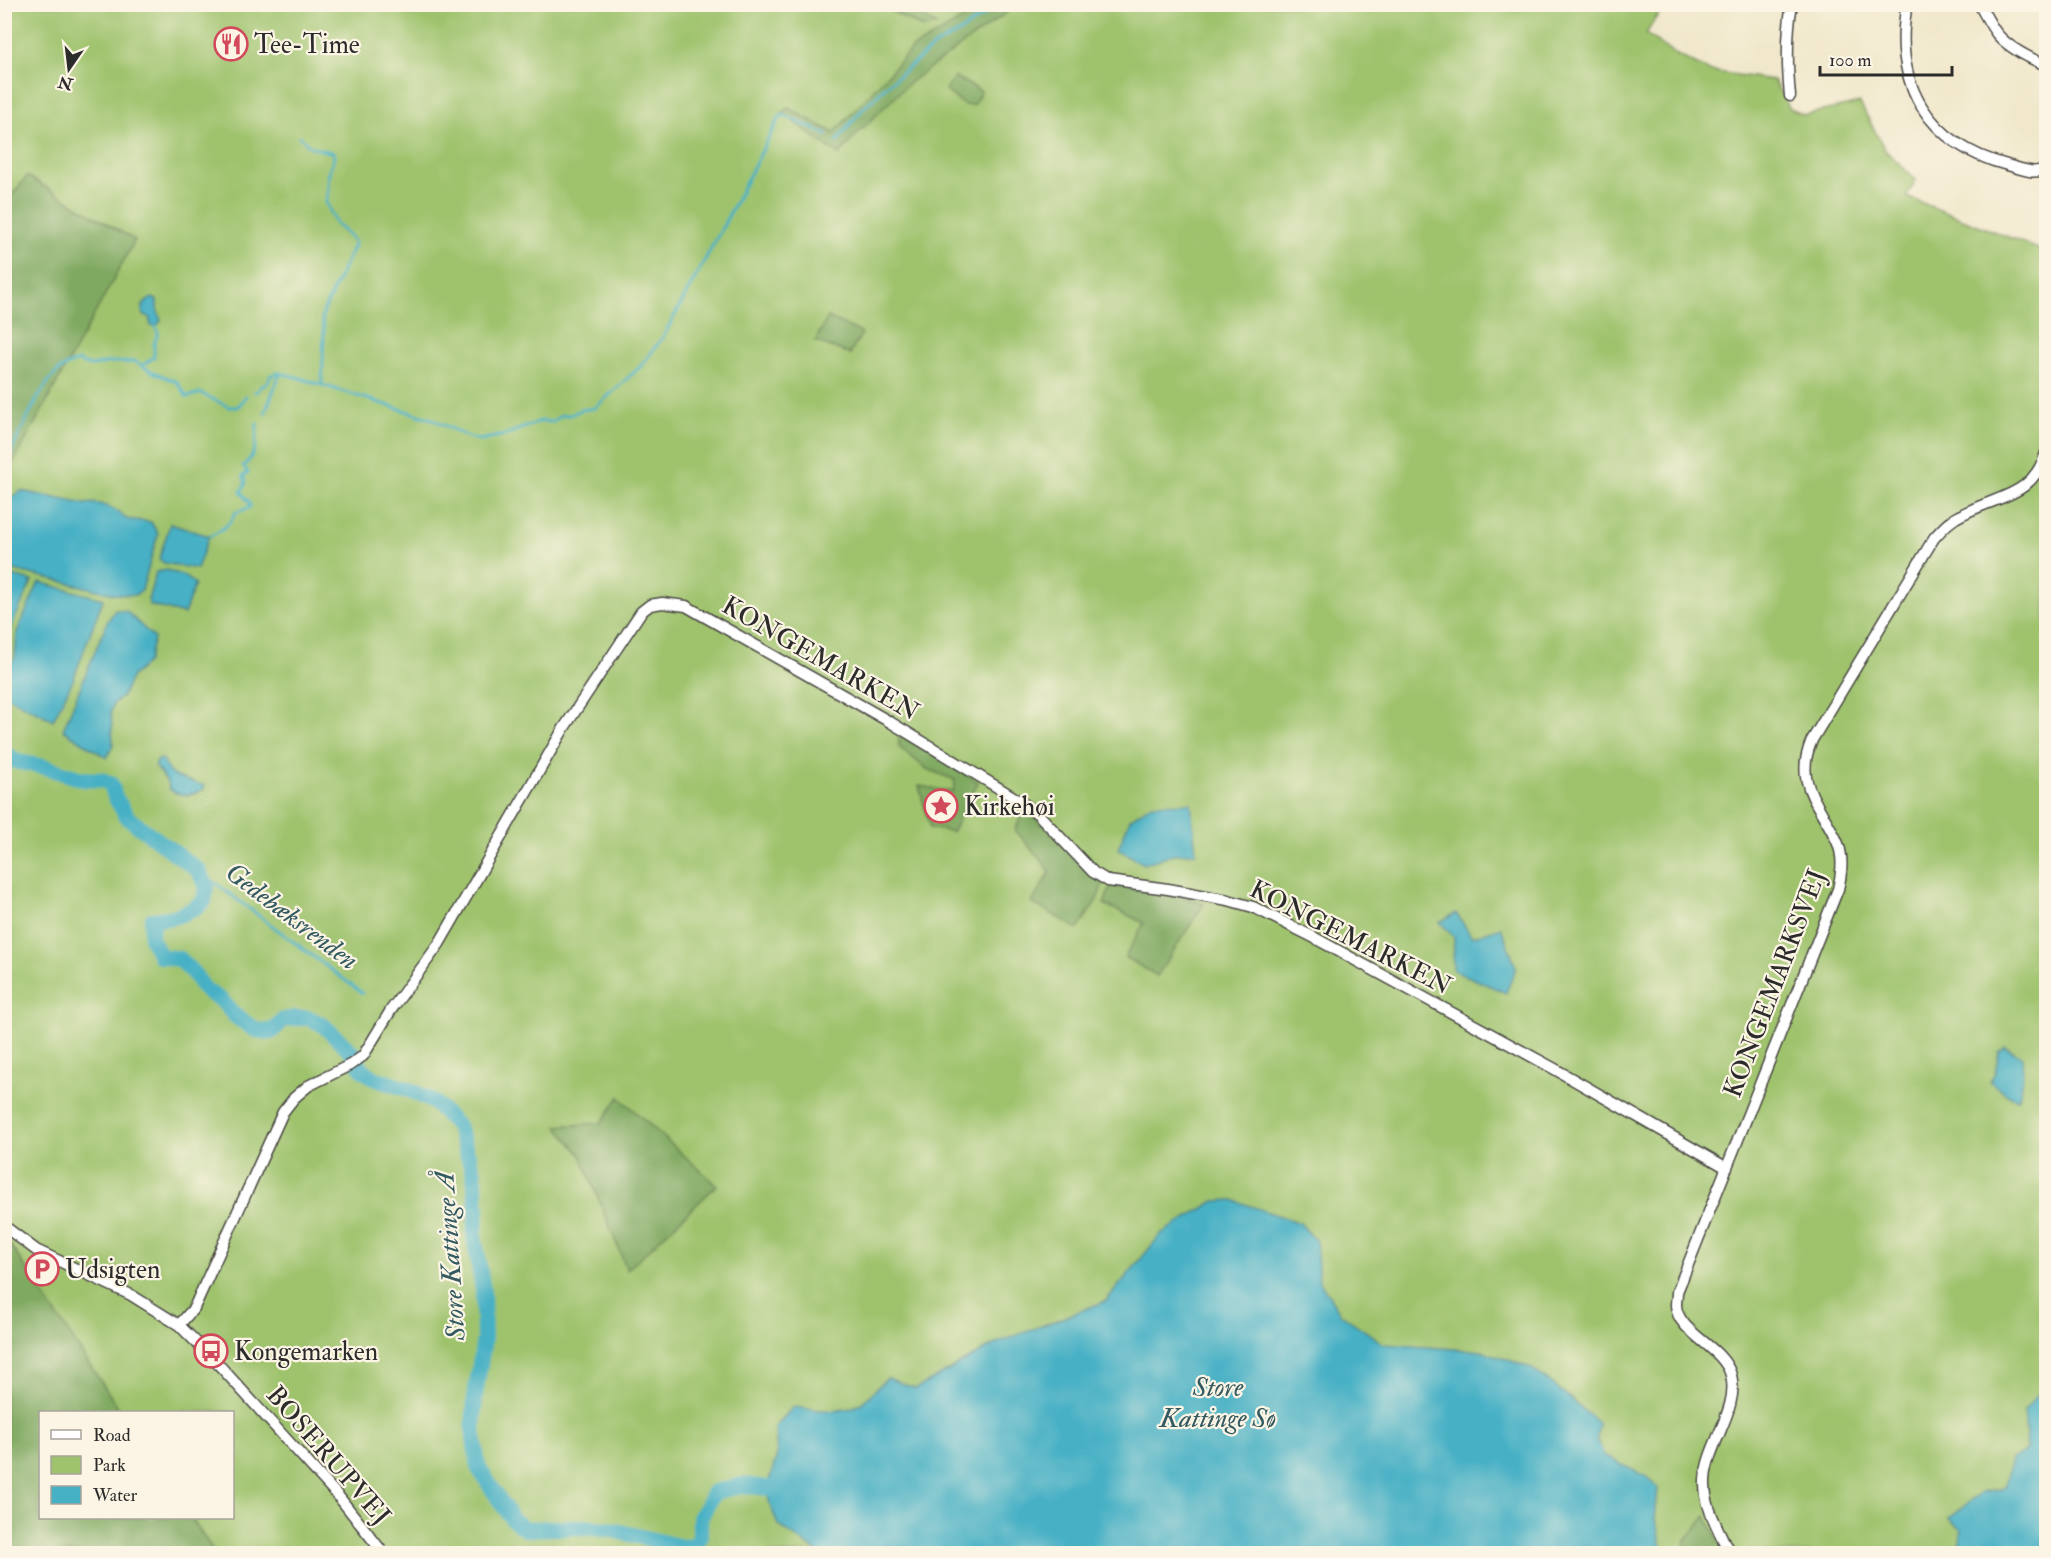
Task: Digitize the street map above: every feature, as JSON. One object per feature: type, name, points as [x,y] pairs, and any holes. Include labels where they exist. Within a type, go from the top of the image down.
[{"type":"street","points":[[1790,96],[1786,58],[1792,4]]},
{"type":"street","points":[[1907,4],[1902,46],[1906,70],[1916,98],[1931,121],[1949,138],[1970,152],[2033,172],[2046,168]]},
{"type":"street","points":[[1979,4],[1997,34],[2016,50],[2033,60],[2046,64]]},
{"type":"street","name":"KONGEMARKSVEJ","points":[[1730,1554],[1710,1513],[1705,1480],[1708,1464],[1730,1403],[1733,1387],[1731,1375],[1726,1362],[1715,1349],[1686,1326],[1679,1317],[1676,1306],[1677,1292],[1838,889],[1842,873],[1842,860],[1837,840],[1811,795],[1806,781],[1806,754],[1812,740],[1934,538],[1947,524],[1962,514],[2025,487],[2043,464],[2046,453]]},
{"type":"street","name":"KONGEMARKEN","points":[[179,1325],[194,1308],[283,1112],[308,1086],[363,1056],[391,1010],[439,944],[564,728],[615,649],[641,612],[650,605],[674,603],[686,606],[880,716],[1038,814],[1093,872],[1108,881],[1168,889],[1253,907],[1553,1068],[1727,1168]]},
{"type":"street","name":"BOSERUPVEJ","points":[[4,1226],[36,1250],[131,1295],[179,1325],[219,1365],[339,1497],[384,1554]]},
{"type":"green space","points":[[5,5],[1664,5],[1646,34],[1675,54],[1709,71],[1773,80],[1790,109],[1804,115],[1860,103],[1885,150],[1916,180],[1907,197],[2046,252],[2046,1553],[5,1554]]},
{"type":"green space","points":[[880,5],[904,5],[937,25],[923,28]]},
{"type":"green space","points":[[987,5],[1009,11],[909,83],[839,155],[782,113],[788,108],[834,133],[911,49]]},
{"type":"green space","points":[[955,77],[981,91],[974,105],[964,105],[945,90]]},
{"type":"green space","points":[[27,176],[135,240],[5,478],[5,204]]},
{"type":"green space","points":[[828,317],[862,333],[850,354],[815,341]]},
{"type":"green space","points":[[899,732],[978,782],[952,832],[930,828],[919,786],[953,792],[955,780],[927,769],[899,747]]},
{"type":"green space","points":[[1025,808],[1103,883],[1097,900],[1078,929],[1032,903],[1050,871],[1015,830]]},
{"type":"green space","points":[[1111,886],[1173,893],[1204,904],[1157,976],[1125,957],[1144,923],[1104,904]]},
{"type":"green space","points":[[619,1097],[717,1185],[627,1270],[581,1155],[557,1126],[601,1123]]},
{"type":"green space","points":[[5,1237],[120,1411],[39,1411],[39,1519],[192,1519],[215,1553],[5,1553]]},
{"type":"green space","points":[[1706,1516],[1725,1553],[1683,1554],[1685,1541]]},
{"type":"water","points":[[152,298],[157,300],[161,321],[156,326],[151,326],[149,317],[143,314],[142,307]]},
{"type":"water","points":[[21,491],[85,504],[102,505],[113,509],[126,519],[151,522],[158,534],[142,590],[135,595],[114,594],[6,568],[4,566],[5,512],[8,499]]},
{"type":"water","points":[[170,524],[209,536],[197,569],[164,563],[159,559]]},
{"type":"water","points":[[167,570],[184,576],[195,584],[184,614],[150,605],[148,600],[156,572]]},
{"type":"water","points":[[4,574],[32,581],[5,641]]},
{"type":"water","points":[[39,582],[103,599],[73,680],[53,720],[11,699],[5,693],[5,671],[15,657],[17,632]]},
{"type":"water","points":[[115,610],[126,611],[154,638],[148,662],[132,676],[122,697],[114,703],[111,711],[113,744],[107,758],[63,730],[107,622]]},
{"type":"water","points":[[163,759],[170,773],[204,785],[204,789],[186,795],[169,789],[168,783],[155,766],[158,760]]},
{"type":"water","points":[[1191,803],[1196,853],[1173,854],[1144,864],[1118,849],[1130,819],[1152,804]]},
{"type":"water","points":[[1456,913],[1472,937],[1501,927],[1516,967],[1506,993],[1453,970],[1454,937],[1440,922]]},
{"type":"water","points":[[2005,1047],[2022,1057],[2022,1085],[2017,1099],[1990,1082],[1995,1072],[1999,1052]]},
{"type":"water","name":"Store Kattinge Sø","points":[[1233,1200],[1300,1223],[1316,1241],[1319,1281],[1341,1314],[1384,1344],[1483,1351],[1531,1368],[1564,1393],[1599,1424],[1597,1438],[1604,1456],[1649,1478],[1658,1488],[1655,1520],[1664,1553],[820,1554],[778,1525],[769,1502],[767,1488],[777,1455],[775,1427],[793,1407],[827,1410],[853,1407],[864,1401],[888,1378],[916,1389],[997,1343],[1106,1301],[1162,1233],[1215,1201]]},
{"type":"water","points":[[2046,1383],[2046,1553],[1955,1553],[1961,1540],[1962,1530],[1949,1519],[1981,1492],[2005,1488],[2011,1459],[2023,1454],[2027,1449],[2024,1411]]},
{"type":"waterway","points":[[837,141],[859,113],[883,89],[934,46],[958,33],[1000,4]]},
{"type":"waterway","points":[[255,392],[267,384],[271,375],[278,373],[293,376],[432,419],[468,437],[480,440],[505,435],[541,421],[552,422],[562,415],[595,408],[641,366],[663,337],[779,118],[783,115],[827,135]]},
{"type":"waterway","points":[[299,136],[311,147],[334,153],[329,172],[326,202],[336,224],[355,243],[322,318],[324,332],[322,385]]},
{"type":"waterway","points":[[143,365],[154,357],[154,343],[158,334],[156,326]]},
{"type":"waterway","points":[[4,466],[47,383],[60,370],[79,361],[89,366],[134,361],[177,382],[187,397],[200,393],[229,407],[238,407],[246,396]]},
{"type":"waterway","points":[[265,413],[280,373]]},
{"type":"waterway","points":[[211,536],[229,523],[235,513],[250,507],[250,503],[241,492],[246,483],[243,476],[248,472],[243,466],[253,453],[257,424]]},
{"type":"waterway","name":"Store Kattinge Å","points":[[4,753],[18,762],[45,767],[82,779],[102,780],[111,784],[115,797],[128,818],[199,871],[206,887],[204,901],[180,915],[152,920],[151,938],[160,956],[180,959],[205,990],[222,1001],[235,1016],[256,1030],[271,1032],[283,1020],[294,1018],[308,1018],[322,1024],[352,1052],[362,1069],[374,1078],[410,1090],[435,1103],[458,1127],[474,1173],[477,1211],[474,1236],[483,1290],[484,1339],[475,1396],[473,1429],[478,1467],[512,1519],[525,1529],[582,1527],[608,1529],[682,1547],[694,1546],[700,1538],[700,1518],[714,1492],[743,1485],[767,1488]]},
{"type":"waterway","name":"Gedebæksrenden","points":[[199,871],[362,993]]},
{"type":"place","name":"Tee-Time","points":[[231,44]]},
{"type":"place","name":"Kirkehøi","points":[[941,806]]},
{"type":"place","name":"Udsigten","points":[[42,1269]]},
{"type":"place","name":"Kongemarken","points":[[211,1351]]}]
